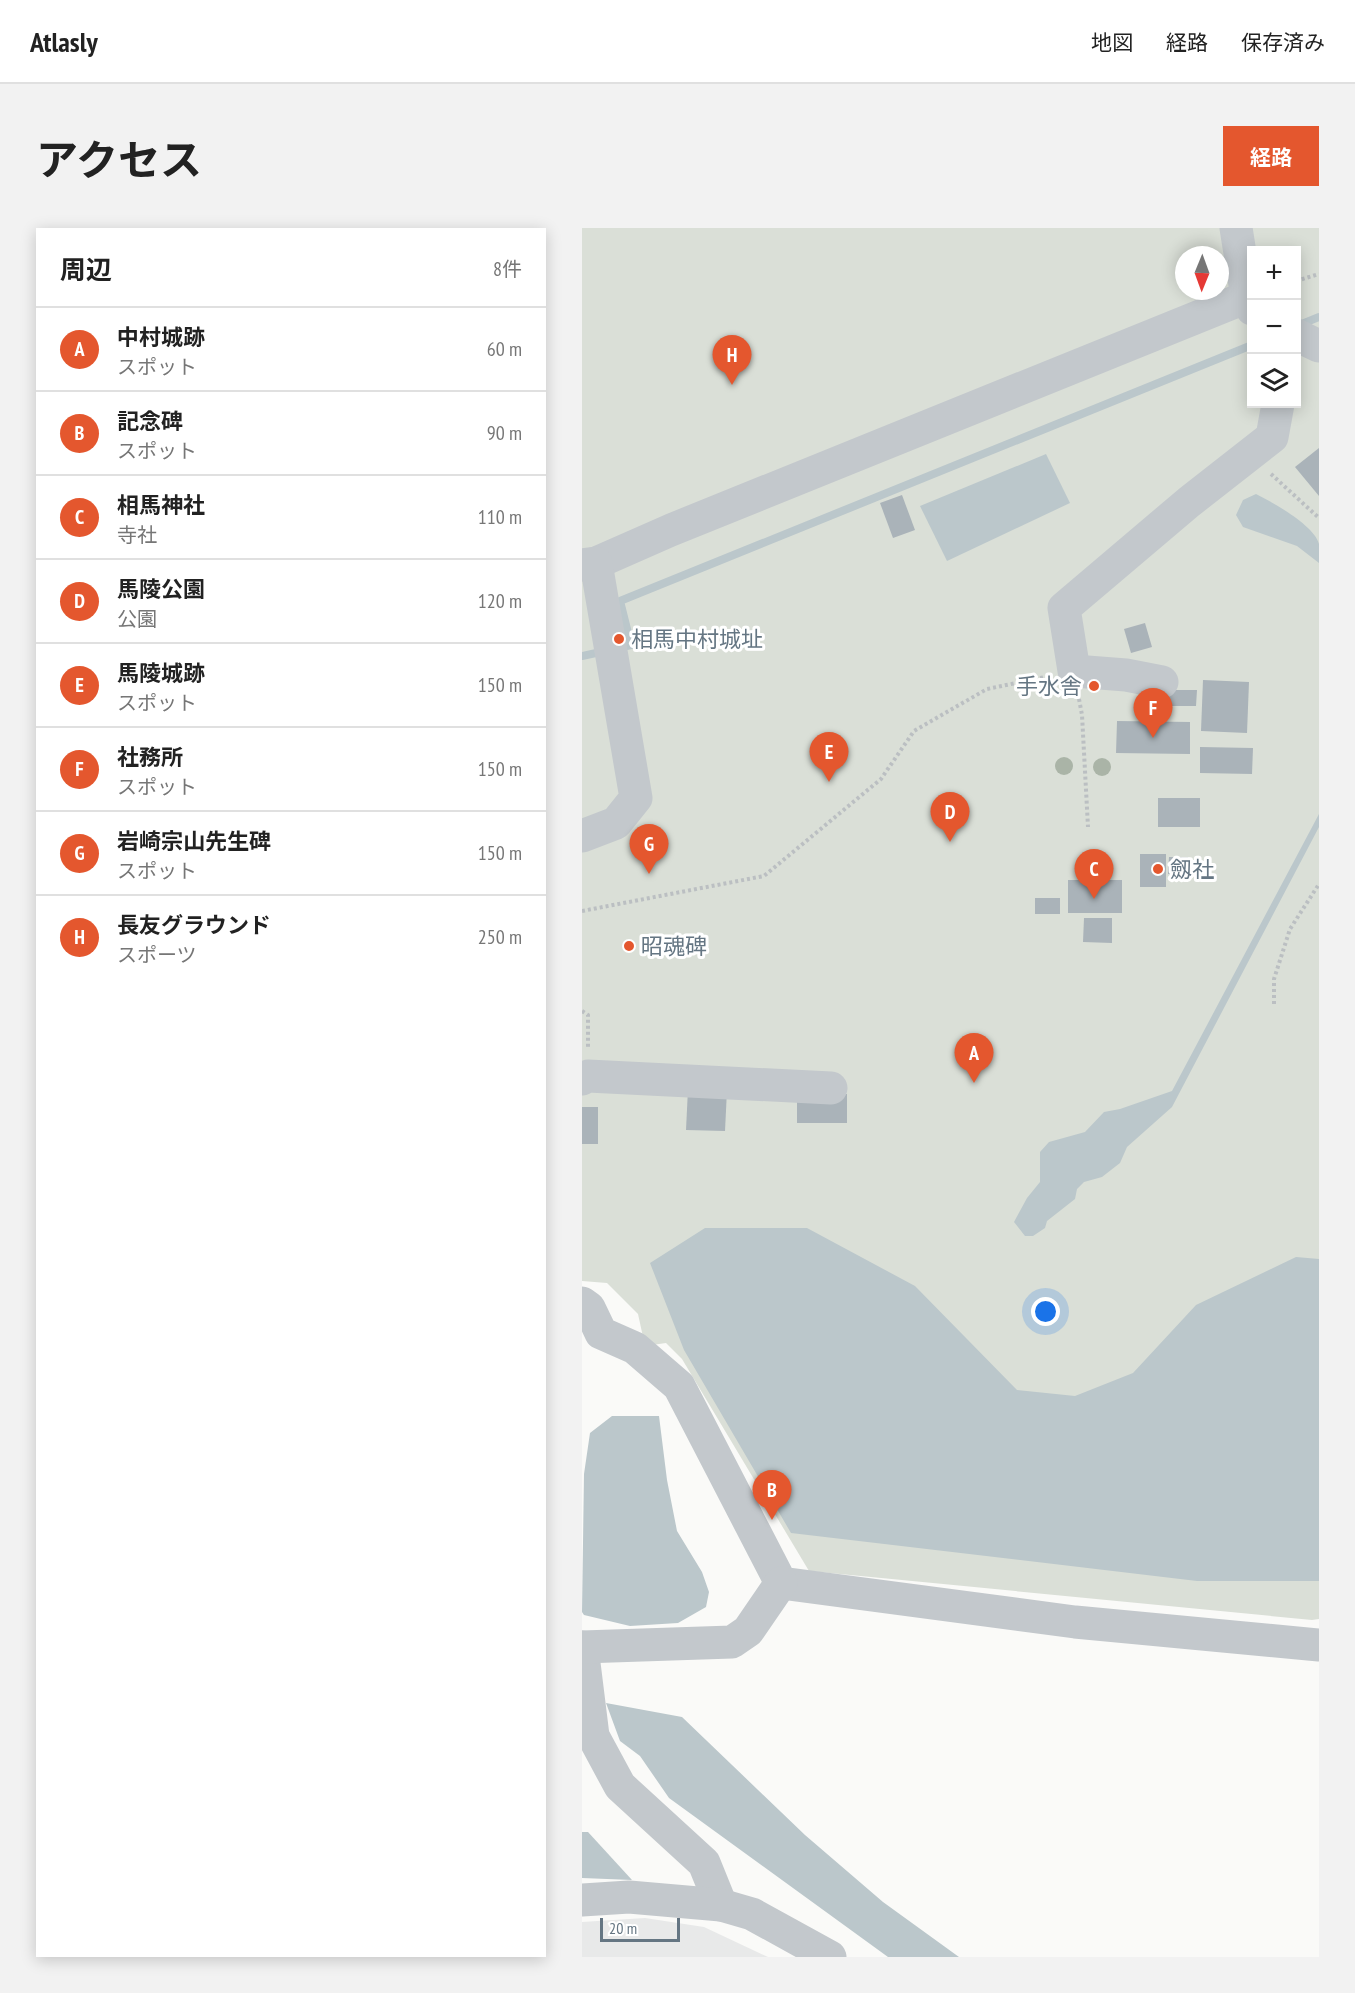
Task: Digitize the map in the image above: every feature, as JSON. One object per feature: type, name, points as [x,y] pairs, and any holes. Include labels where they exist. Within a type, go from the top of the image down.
[{"type":"street","points":[[1236,228],[1250,300]]},
{"type":"street","points":[[582,836],[616,823],[636,798],[589,564],[1247,303]]},
{"type":"street","points":[[1162,682],[1126,675],[1074,671],[1064,608],[1189,502],[1272,436],[1277,408]]},
{"type":"street","points":[[585,1078],[831,1088]]},
{"type":"street","points":[[582,1303],[589,1308],[602,1333],[635,1348],[679,1386],[781,1583]]},
{"type":"street","points":[[781,1583],[1075,1622],[1319,1645]]},
{"type":"street","points":[[721,1905],[704,1863],[620,1786],[593,1736],[582,1647],[732,1642],[748,1631],[781,1583]]},
{"type":"street","points":[[582,1900],[629,1897],[721,1905],[752,1914],[830,1957]]},
{"type":"path","points":[[1301,279],[1319,274]]},
{"type":"path","points":[[1250,454],[1319,518]]},
{"type":"path","points":[[582,911],[764,876],[881,779],[914,731],[987,689],[1074,671],[1082,715],[1088,827]]},
{"type":"path","points":[[1274,1004],[1274,979],[1290,928],[1319,884]]},
{"type":"path","points":[[582,1011],[588,1015],[585,1078]]},
{"type":"shaded area","points":[[582,228],[1319,228],[1319,1619],[809,1571],[682,1359],[666,1343],[645,1346],[638,1314],[607,1283],[582,1281]]},
{"type":"shaded area","points":[[1046,454],[1070,503],[947,561],[920,506]]},
{"type":"shaded area","points":[[1256,494],[1292,515],[1309,529],[1319,544],[1319,563],[1297,546],[1243,527],[1236,515],[1243,500]]},
{"type":"shaded area","points":[[1319,814],[1319,827],[1172,1107],[1127,1147],[1120,1163],[1102,1177],[1084,1182],[1077,1189],[1075,1199],[1047,1221],[1045,1228],[1033,1236],[1025,1236],[1014,1222],[1027,1198],[1040,1182],[1040,1152],[1049,1142],[1085,1132],[1104,1112],[1120,1109],[1172,1091]]},
{"type":"shaded area","points":[[705,1228],[807,1228],[915,1286],[1017,1390],[1075,1396],[1133,1373],[1196,1305],[1296,1257],[1319,1259],[1319,1581],[1197,1581],[791,1533],[684,1350],[650,1263]]},
{"type":"shaded area","points":[[612,1416],[659,1416],[667,1480],[677,1531],[702,1572],[709,1592],[706,1607],[678,1623],[630,1626],[584,1615],[582,1612],[584,1474],[590,1433]]},
{"type":"shaded area","points":[[606,1703],[682,1717],[805,1835],[883,1902],[959,1957],[888,1957],[669,1798],[640,1756],[620,1741]]},
{"type":"shaded area","points":[[582,1832],[588,1832],[632,1880],[582,1878]]},
{"type":"shaded area","points":[[645,1918],[704,1927],[768,1957],[582,1957],[582,1922]]},
{"type":"building","points":[[1319,448],[1319,496],[1295,467]]},
{"type":"building","points":[[902,495],[915,530],[893,538],[880,503]]},
{"type":"building","points":[[1145,623],[1152,647],[1131,653],[1124,629]]},
{"type":"building","points":[[1203,680],[1249,682],[1247,733],[1201,731]]},
{"type":"building","points":[[1167,690],[1197,690],[1196,706],[1167,706]]},
{"type":"building","points":[[1117,721],[1190,722],[1190,754],[1116,753]]},
{"type":"building","points":[[1200,747],[1253,748],[1252,774],[1200,773]]},
{"type":"building","points":[[1158,798],[1200,798],[1200,827],[1158,827]]},
{"type":"building","name":"劔社","points":[[1140,854],[1166,854],[1166,887],[1140,887]]},
{"type":"building","points":[[1169,857],[1188,857],[1187,875],[1168,874]]},
{"type":"building","points":[[1068,880],[1122,880],[1122,913],[1068,913]]},
{"type":"building","points":[[1035,898],[1060,898],[1060,914],[1035,914]]},
{"type":"building","points":[[1084,918],[1112,918],[1112,943],[1083,942]]},
{"type":"building","points":[[688,1089],[727,1090],[725,1131],[686,1130]]},
{"type":"building","points":[[797,1094],[847,1094],[847,1123],[797,1123]]},
{"type":"building","points":[[582,1107],[598,1107],[598,1144],[582,1144]]},
{"type":"waterway","points":[[1301,324],[1319,317]]},
{"type":"waterway","points":[[618,648],[631,645],[620,601],[1247,347]]},
{"type":"waterway","points":[[582,656],[605,651]]},
{"type":"place","name":"長友グラウンド","points":[[732,385]]},
{"type":"place","name":"相馬中村城址","points":[[619,639]]},
{"type":"place","name":"手水舎","points":[[1094,686]]},
{"type":"place","name":"社務所","points":[[1153,738]]},
{"type":"place","name":"馬陵城跡","points":[[829,782]]},
{"type":"place","name":"馬陵公園","points":[[950,842]]},
{"type":"place","name":"劔社","points":[[1158,869]]},
{"type":"place","name":"岩崎宗山先生碑","points":[[649,874]]},
{"type":"place","name":"相馬神社","points":[[1094,899]]},
{"type":"place","name":"昭魂碑","points":[[629,946]]},
{"type":"place","name":"中村城跡","points":[[974,1083]]},
{"type":"place","name":"記念碑","points":[[772,1520]]}]
